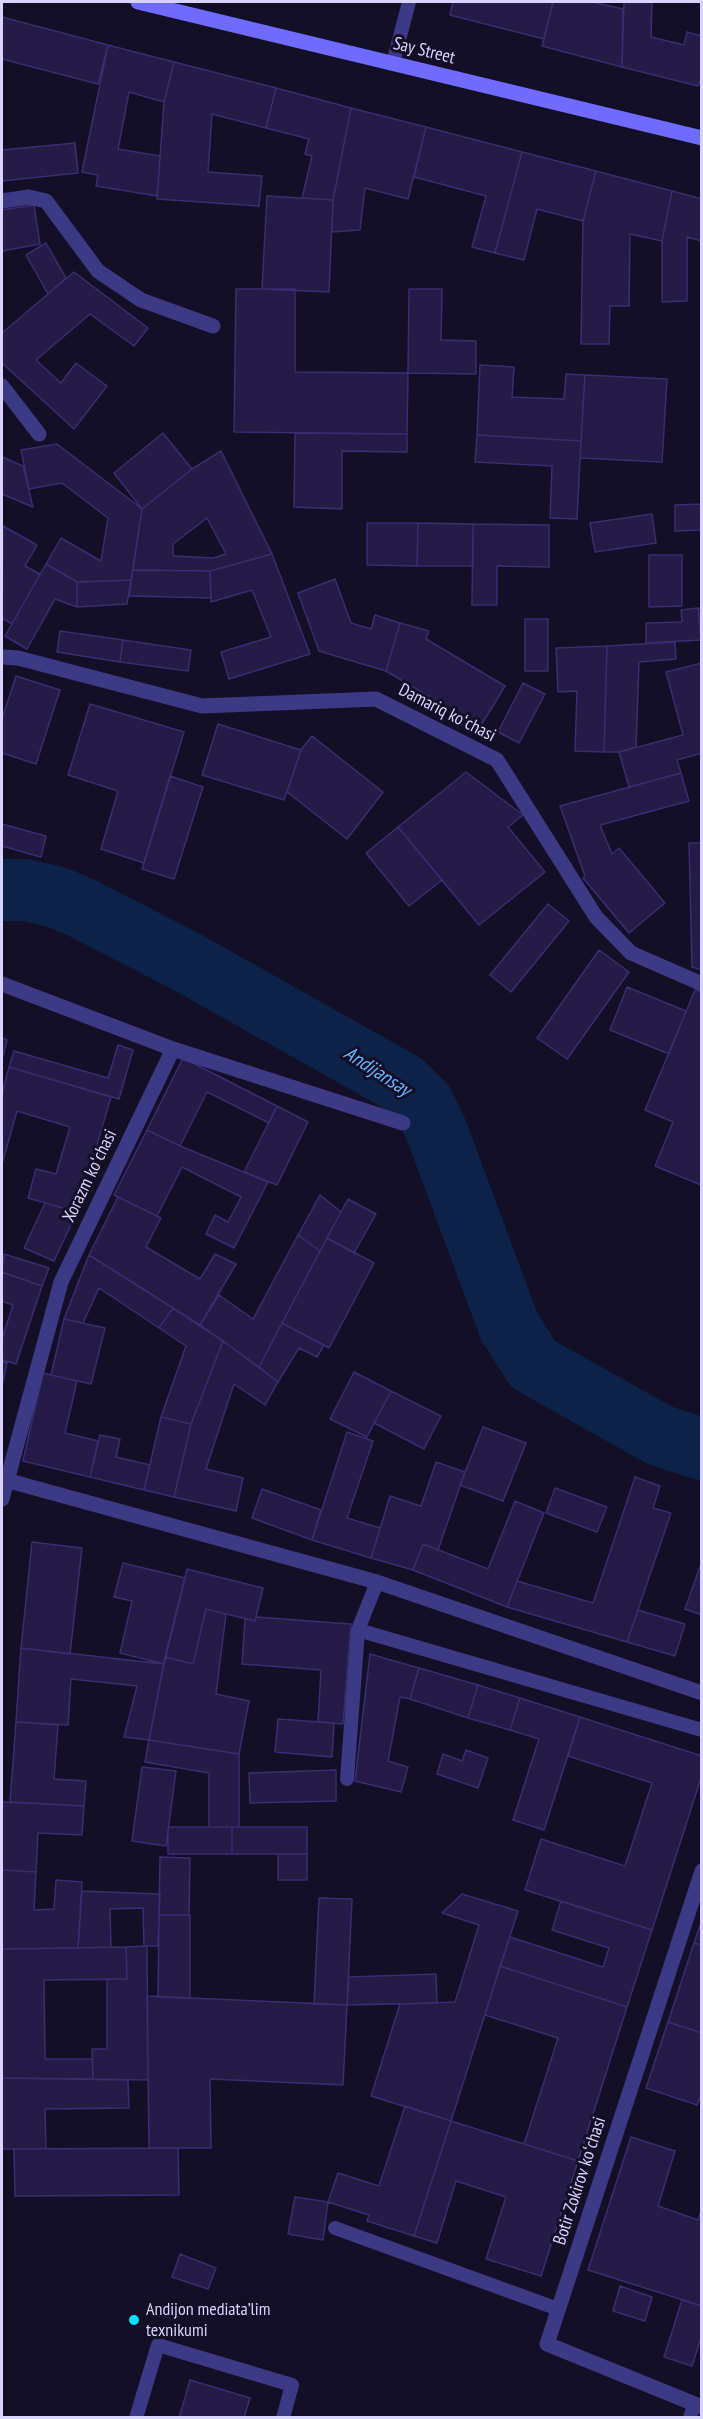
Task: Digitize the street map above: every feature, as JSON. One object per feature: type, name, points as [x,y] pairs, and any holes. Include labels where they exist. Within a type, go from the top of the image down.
[{"type":"main road","name":"Say Street","points":[[138,2],[702,138]]},
{"type":"street","points":[[2,201],[29,197],[46,201],[98,271],[141,300],[213,326]]},
{"type":"street","points":[[2,386],[39,434]]},
{"type":"street","name":"Damariq koʻchasi","points":[[2,657],[18,658],[202,706],[376,699],[497,760],[596,917],[631,953],[702,984]]},
{"type":"street","points":[[2,984],[173,1049],[404,1124]]},
{"type":"street","name":"Xorazm koʻchasi","points":[[2,1498],[4,1480],[61,1282],[173,1049]]},
{"type":"street","points":[[4,1480],[377,1582],[702,1693]]},
{"type":"street","name":"Botir Zokirov koʻchasi","points":[[695,2410],[548,2344],[702,1871]]},
{"type":"lane","points":[[393,63],[409,2]]},
{"type":"lane","points":[[347,1779],[358,1630],[377,1582]]},
{"type":"lane","points":[[358,1630],[702,1730]]},
{"type":"lane","points":[[335,2228],[558,2309]]},
{"type":"lane","points":[[136,2418],[158,2345],[292,2385],[283,2418]]},
{"type":"building","points":[[453,2],[553,2],[544,39],[450,15]]},
{"type":"building","points":[[553,2],[592,2],[623,9],[622,67],[542,46]]},
{"type":"building","points":[[624,2],[652,2],[651,37],[684,45],[687,32],[702,36],[702,75],[698,86],[622,67]]},
{"type":"building","points":[[2,17],[108,45],[98,84],[2,59]]},
{"type":"building","points":[[108,45],[174,62],[164,102],[129,92],[118,149],[160,156],[157,196],[96,186],[98,175],[82,172]]},
{"type":"building","points":[[174,62],[276,88],[266,128],[212,114],[208,172],[262,176],[259,206],[157,199],[164,102]]},
{"type":"building","points":[[276,88],[351,108],[333,200],[302,198],[312,156],[305,154],[309,139],[266,128]]},
{"type":"building","points":[[351,108],[426,127],[408,199],[365,188],[360,230],[332,232],[333,200]]},
{"type":"building","points":[[426,127],[522,152],[495,253],[472,247],[486,196],[414,177]]},
{"type":"building","points":[[75,143],[78,173],[2,181],[2,150]]},
{"type":"building","points":[[522,152],[596,171],[583,221],[537,209],[524,260],[495,253]]},
{"type":"building","points":[[596,171],[672,191],[662,241],[630,234],[629,306],[610,306],[609,344],[581,344],[583,221]]},
{"type":"building","points":[[672,191],[702,199],[702,241],[687,237],[687,301],[662,302],[662,241]]},
{"type":"building","points":[[267,196],[333,200],[329,292],[262,289]]},
{"type":"building","points":[[34,205],[40,244],[2,251],[2,210]]},
{"type":"building","points":[[46,243],[66,278],[48,294],[26,255]]},
{"type":"building","points":[[74,272],[148,328],[134,346],[90,314],[36,360],[61,383],[76,363],[107,386],[74,429],[2,363],[2,333]]},
{"type":"building","points":[[236,289],[295,289],[295,372],[408,373],[407,434],[234,432]]},
{"type":"building","points":[[409,289],[442,289],[441,340],[476,341],[476,374],[408,373]]},
{"type":"building","points":[[480,365],[514,367],[512,397],[564,399],[566,374],[585,375],[581,441],[477,435]]},
{"type":"building","points":[[585,375],[667,379],[662,462],[580,458]]},
{"type":"building","points":[[163,433],[192,469],[142,509],[114,473]]},
{"type":"building","points":[[295,433],[407,434],[407,452],[342,451],[342,509],[294,507]]},
{"type":"building","points":[[477,435],[581,441],[577,519],[550,518],[552,466],[475,462]]},
{"type":"building","points":[[57,444],[142,509],[131,580],[77,582],[46,564],[61,538],[101,561],[108,518],[62,483],[29,489],[21,450]]},
{"type":"building","points":[[221,451],[272,554],[210,571],[133,570],[142,509],[192,469]],"holes":[[[207,518],[226,554],[213,558],[173,556],[173,544]]]},
{"type":"building","points":[[2,457],[23,466],[33,507],[2,494]]},
{"type":"building","points":[[702,504],[702,530],[675,531],[675,505]]},
{"type":"building","points":[[652,514],[656,543],[595,552],[590,523]]},
{"type":"building","points":[[367,523],[418,523],[417,566],[367,565]]},
{"type":"building","points":[[418,523],[473,524],[473,566],[417,566]]},
{"type":"building","points":[[473,524],[549,525],[549,567],[497,566],[497,605],[472,605]]},
{"type":"building","points":[[3,526],[37,545],[25,566],[40,574],[12,624],[2,618]]},
{"type":"building","points":[[272,554],[310,654],[229,679],[221,652],[271,637],[252,590],[211,602],[210,571]]},
{"type":"building","points":[[649,555],[682,555],[682,606],[649,607]]},
{"type":"building","points":[[46,564],[77,582],[77,607],[55,599],[27,649],[5,636]]},
{"type":"building","points":[[133,570],[210,571],[211,598],[129,596]]},
{"type":"building","points":[[335,579],[351,623],[371,629],[375,615],[400,623],[386,671],[319,651],[298,593]]},
{"type":"building","points":[[131,580],[127,604],[77,607],[77,582]]},
{"type":"building","points":[[698,608],[702,608],[702,658],[701,640]]},
{"type":"building","points":[[698,608],[701,640],[646,643],[646,623],[682,622],[681,610]]},
{"type":"building","points":[[525,619],[548,619],[548,671],[525,671]]},
{"type":"building","points":[[400,623],[429,631],[426,639],[505,686],[480,727],[386,671]]},
{"type":"building","points":[[60,631],[123,640],[120,662],[57,652]]},
{"type":"building","points":[[123,640],[191,650],[188,671],[120,662]]},
{"type":"building","points":[[675,642],[676,659],[639,662],[636,747],[619,752],[604,752],[607,646]]},
{"type":"building","points":[[607,646],[604,752],[575,751],[577,691],[558,692],[556,648]]},
{"type":"building","points":[[702,663],[702,753],[677,760],[681,773],[629,787],[619,752],[683,735],[666,672]]},
{"type":"building","points":[[16,676],[60,690],[36,764],[2,753],[2,719]]},
{"type":"building","points":[[523,683],[545,694],[519,743],[498,732]]},
{"type":"building","points":[[90,704],[184,732],[144,863],[101,849],[118,791],[68,775]]},
{"type":"building","points":[[218,724],[301,750],[284,800],[202,775]]},
{"type":"building","points":[[312,736],[383,792],[347,839],[287,792],[301,750]]},
{"type":"building","points":[[466,772],[523,815],[508,827],[545,872],[479,925],[398,827]]},
{"type":"building","points":[[681,773],[689,801],[600,825],[612,854],[619,848],[665,903],[629,933],[583,878],[585,876],[560,806]]},
{"type":"building","points":[[170,776],[203,787],[174,879],[142,869]]},
{"type":"building","points":[[2,824],[46,836],[41,857],[2,846]]},
{"type":"building","points":[[398,827],[442,880],[409,906],[366,853]]},
{"type":"building","points":[[689,843],[702,843],[702,970],[692,967]]},
{"type":"building","points":[[548,904],[569,921],[511,992],[490,975]]},
{"type":"building","points":[[599,950],[629,972],[567,1059],[537,1038]]},
{"type":"building","points":[[627,987],[686,1011],[669,1054],[610,1030]]},
{"type":"building","points":[[695,990],[702,992],[701,1185],[655,1166],[673,1122],[645,1110]]},
{"type":"building","points":[[2,1038],[7,1040],[2,1059]]},
{"type":"building","points":[[118,1045],[133,1050],[119,1099],[9,1067],[14,1051],[108,1078]]},
{"type":"building","points":[[183,1058],[277,1106],[269,1123],[207,1092],[180,1146],[147,1130]]},
{"type":"building","points":[[9,1067],[111,1097],[77,1212],[28,1198],[36,1169],[56,1174],[70,1127],[17,1111],[2,1164],[2,1094]]},
{"type":"building","points":[[277,1106],[308,1122],[277,1185],[244,1172]]},
{"type":"building","points":[[147,1130],[268,1182],[234,1248],[206,1234],[215,1215],[228,1222],[241,1197],[182,1167],[157,1216],[114,1195]]},
{"type":"building","points":[[320,1195],[341,1212],[320,1251],[298,1235]]},
{"type":"building","points":[[118,1197],[161,1218],[146,1247],[200,1279],[215,1254],[236,1264],[200,1325],[89,1255]]},
{"type":"building","points":[[348,1199],[376,1214],[354,1253],[327,1238]]},
{"type":"building","points":[[45,1203],[77,1212],[54,1261],[24,1248]]},
{"type":"building","points":[[298,1235],[320,1251],[259,1367],[200,1325],[219,1295],[253,1319]]},
{"type":"building","points":[[327,1238],[374,1263],[329,1348],[282,1323]]},
{"type":"building","points":[[4,1254],[49,1268],[42,1286],[2,1272]]},
{"type":"building","points":[[89,1255],[173,1308],[159,1328],[99,1288],[83,1323],[64,1319]]},
{"type":"building","points":[[2,1272],[42,1286],[16,1364],[2,1360],[2,1339],[13,1305],[2,1301]]},
{"type":"building","points":[[173,1308],[223,1341],[191,1424],[161,1417],[186,1346],[159,1328]]},
{"type":"building","points":[[64,1319],[105,1328],[91,1384],[51,1375]]},
{"type":"building","points":[[282,1323],[324,1345],[317,1357],[299,1348],[278,1382],[259,1367]]},
{"type":"building","points":[[223,1341],[278,1382],[265,1405],[234,1384],[206,1469],[243,1478],[236,1511],[174,1497],[191,1424]]},
{"type":"building","points":[[2,1362],[7,1363],[2,1386]]},
{"type":"building","points":[[354,1372],[391,1391],[367,1437],[330,1419]]},
{"type":"building","points":[[43,1373],[77,1381],[65,1433],[98,1441],[90,1477],[23,1461]]},
{"type":"building","points":[[391,1391],[441,1416],[424,1449],[374,1423]]},
{"type":"building","points":[[161,1417],[191,1424],[174,1497],[144,1490]]},
{"type":"building","points":[[483,1427],[526,1443],[503,1501],[460,1485]]},
{"type":"building","points":[[347,1432],[373,1441],[347,1518],[380,1528],[371,1558],[312,1540]]},
{"type":"building","points":[[100,1435],[120,1439],[116,1457],[150,1465],[144,1490],[90,1477]]},
{"type":"building","points":[[436,1462],[465,1472],[438,1550],[423,1544],[413,1570],[371,1558],[390,1496],[421,1506]]},
{"type":"building","points":[[635,1477],[660,1486],[653,1508],[671,1513],[627,1642],[507,1607],[517,1581],[593,1603]]},
{"type":"building","points":[[555,1488],[607,1507],[597,1532],[546,1513]]},
{"type":"building","points":[[262,1489],[321,1510],[312,1540],[252,1518]]},
{"type":"building","points":[[515,1501],[544,1513],[507,1607],[413,1570],[423,1544],[488,1569]]},
{"type":"building","points":[[32,1542],[82,1548],[70,1654],[21,1648]]},
{"type":"building","points":[[702,1561],[702,1615],[685,1609]]},
{"type":"building","points":[[123,1563],[185,1578],[164,1664],[120,1653],[132,1601],[114,1597]]},
{"type":"building","points":[[187,1569],[263,1588],[255,1621],[206,1609],[193,1664],[165,1657]]},
{"type":"building","points":[[206,1609],[226,1614],[216,1694],[249,1701],[239,1754],[149,1740],[165,1657],[193,1664]]},
{"type":"building","points":[[638,1610],[685,1624],[675,1656],[627,1642]]},
{"type":"building","points":[[256,1617],[351,1624],[343,1724],[318,1722],[321,1670],[242,1664],[245,1619],[255,1621]]},
{"type":"building","points":[[21,1648],[164,1664],[149,1740],[124,1737],[137,1686],[71,1679],[68,1725],[16,1722]]},
{"type":"building","points":[[370,1654],[419,1668],[410,1699],[400,1697],[388,1761],[408,1767],[401,1792],[355,1781]]},
{"type":"building","points":[[419,1668],[478,1685],[468,1718],[410,1699]]},
{"type":"building","points":[[478,1685],[520,1698],[510,1730],[468,1718]]},
{"type":"building","points":[[520,1698],[580,1717],[544,1830],[513,1820],[539,1739],[510,1730]]},
{"type":"building","points":[[580,1717],[702,1756],[702,1775],[652,1930],[525,1890],[541,1839],[625,1866],[652,1783],[568,1756]]},
{"type":"building","points":[[278,1719],[334,1723],[332,1757],[275,1752]]},
{"type":"building","points":[[16,1722],[58,1725],[54,1779],[86,1781],[84,1806],[10,1802]]},
{"type":"building","points":[[149,1740],[239,1754],[239,1827],[209,1827],[209,1773],[145,1762]]},
{"type":"building","points":[[466,1750],[488,1758],[478,1788],[437,1774],[443,1754],[462,1761]]},
{"type":"building","points":[[142,1767],[176,1771],[166,1846],[132,1841]]},
{"type":"building","points":[[336,1770],[336,1801],[250,1803],[249,1773]]},
{"type":"building","points":[[2,1802],[84,1806],[82,1835],[38,1833],[36,1872],[2,1870]]},
{"type":"building","points":[[168,1827],[232,1827],[232,1854],[168,1854]]},
{"type":"building","points":[[232,1827],[307,1827],[307,1854],[232,1854]]},
{"type":"building","points":[[278,1854],[307,1854],[307,1880],[278,1880]]},
{"type":"building","points":[[160,1857],[190,1858],[189,1915],[159,1915]]},
{"type":"building","points":[[2,1870],[36,1872],[34,1910],[54,1909],[56,1880],[82,1882],[78,1948],[2,1949]]},
{"type":"building","points":[[82,1891],[160,1894],[158,1946],[144,1946],[143,1908],[110,1909],[111,1947],[78,1948]]},
{"type":"building","points":[[462,1894],[518,1911],[451,2121],[371,2096],[400,2004],[455,2002],[479,1925],[442,1913]]},
{"type":"building","points":[[319,1898],[352,1899],[347,2005],[314,2004]]},
{"type":"building","points":[[561,1901],[652,1930],[627,2007],[500,1966],[510,1937],[603,1967],[609,1948],[552,1930]]},
{"type":"building","points":[[159,1915],[190,1915],[190,1998],[158,1997]]},
{"type":"building","points":[[702,1920],[702,1945],[694,1943]]},
{"type":"building","points":[[694,1943],[702,1945],[702,2033],[668,2022]]},
{"type":"building","points":[[147,1946],[148,2080],[93,2079],[92,2049],[107,2049],[107,1979],[127,1979],[126,1947]]},
{"type":"building","points":[[126,1947],[127,1979],[44,1980],[45,2059],[92,2059],[93,2079],[2,2078],[2,1949]]},
{"type":"building","points":[[500,1966],[627,2007],[578,2161],[524,2144],[558,2038],[485,2015]]},
{"type":"building","points":[[436,1974],[437,2003],[347,2005],[349,1977]]},
{"type":"building","points":[[147,1996],[347,2005],[343,2085],[210,2079],[211,2148],[149,2148]]},
{"type":"building","points":[[668,2022],[702,2033],[702,2092],[697,2105],[646,2088]]},
{"type":"building","points":[[2,2078],[128,2080],[129,2108],[45,2109],[46,2149],[2,2149]]},
{"type":"building","points":[[405,2106],[451,2121],[414,2236],[367,2221],[369,2215],[328,2202],[338,2173],[379,2186]]},
{"type":"building","points":[[451,2121],[578,2161],[541,2276],[486,2259],[506,2197],[456,2181],[437,2243],[414,2236]]},
{"type":"building","points":[[631,2137],[675,2151],[658,2206],[698,2220],[702,2208],[702,2306],[588,2270]]},
{"type":"building","points":[[178,2148],[179,2195],[15,2196],[14,2149]]},
{"type":"building","points":[[295,2197],[328,2202],[323,2240],[288,2234]]},
{"type":"building","points":[[180,2254],[216,2268],[208,2289],[172,2277]]},
{"type":"building","points":[[620,2286],[652,2297],[645,2321],[613,2311]]},
{"type":"building","points":[[682,2300],[702,2306],[702,2335],[692,2366],[664,2357]]},
{"type":"building","points":[[190,2380],[250,2398],[244,2418],[179,2418]]},
{"type":"waterway","name":"Andijansay","points":[[2,890],[25,890],[56,897],[82,908],[185,961],[402,1083],[423,1103],[437,1132],[509,1326],[533,1364],[659,1435],[702,1449]]},
{"type":"place","name":"Andijon mediataʼlim texnikumi","points":[[134,2320]]}]
